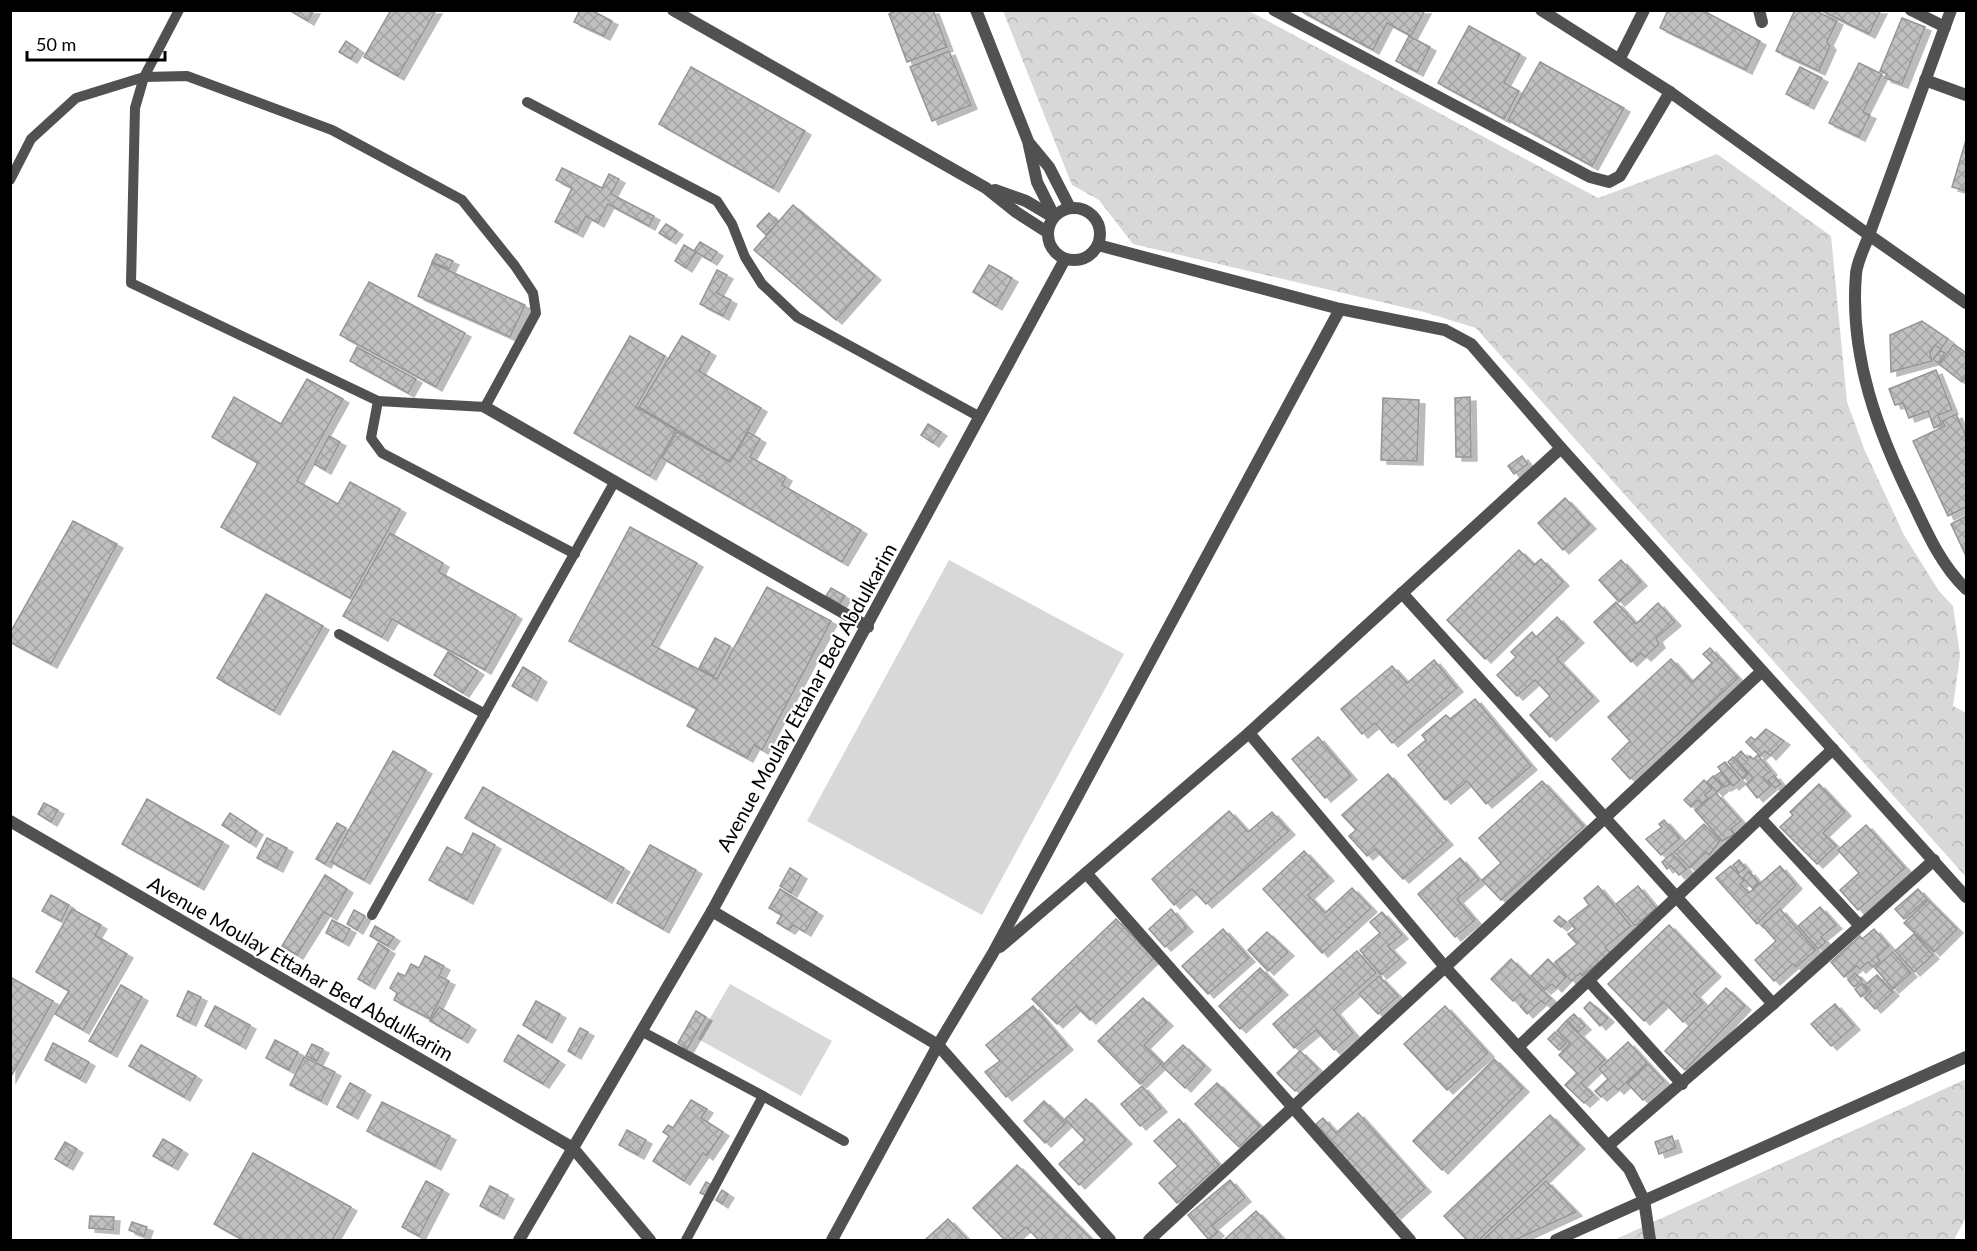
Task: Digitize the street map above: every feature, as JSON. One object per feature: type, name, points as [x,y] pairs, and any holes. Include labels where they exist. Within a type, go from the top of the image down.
[{"type":"street","points":[[673,10],[986,188],[1016,212],[1047,232],[1052,248],[1065,259],[1080,260],[1093,252],[1098,245],[1100,230],[1092,215],[1078,208],[1070,208],[1054,217],[1047,232]]},
{"type":"street","points":[[976,10],[1028,141],[1037,182],[1054,217]]},
{"type":"street","points":[[1274,10],[1590,177],[1609,182],[1620,176],[1670,92]]},
{"type":"street","points":[[1541,10],[1620,58],[1670,92],[1966,303]]},
{"type":"street","points":[[1620,58],[1644,10]]},
{"type":"street","points":[[1911,10],[1945,27]]},
{"type":"street","points":[[1951,10],[1856,272],[1861,362],[1871,406],[1891,458],[1934,546],[1956,579],[1966,589]]},
{"type":"street","points":[[1925,80],[1966,95]]},
{"type":"street","points":[[1028,141],[1049,167],[1070,208]]},
{"type":"street","points":[[986,188],[1026,201],[1054,217]]},
{"type":"street","points":[[1098,245],[1340,309],[1445,330],[1471,344],[1561,448],[1966,897]]},
{"type":"street","name":"Avenue Moulay Ettahar Bed Abdulkarim","points":[[519,1240],[712,912],[1065,259]]},
{"type":"street","points":[[832,1240],[939,1045],[993,953],[1340,309]]},
{"type":"street","points":[[485,407],[868,627]]},
{"type":"street","points":[[993,953],[1249,732],[1561,448]]},
{"type":"street","points":[[1402,593],[1773,1004]]},
{"type":"street","points":[[1149,1240],[1762,671]]},
{"type":"street","points":[[1249,732],[1445,967],[1629,1169],[1644,1200],[1650,1240]]},
{"type":"street","points":[[1518,1047],[1833,749]]},
{"type":"street","points":[[1760,818],[1860,926]]},
{"type":"street","name":"Avenue Moulay Ettahar Bed Abdulkarim","points":[[10,821],[573,1148]]},
{"type":"street","points":[[1608,1145],[1682,1084],[1934,860]]},
{"type":"street","points":[[1086,873],[1291,1109],[1410,1240]]},
{"type":"street","points":[[712,912],[939,1045],[1110,1240]]},
{"type":"street","points":[[1589,981],[1682,1084]]},
{"type":"street","points":[[1560,1240],[1644,1200],[1966,1058]]},
{"type":"street","points":[[573,1148],[650,1240]]},
{"type":"lane","points":[[10,180],[31,139],[76,98],[144,77],[187,76],[332,130],[462,200],[515,266],[532,293],[537,313],[485,407],[378,401],[131,283],[135,108],[144,77],[179,10]]},
{"type":"lane","points":[[527,102],[717,201],[732,224],[745,257],[762,284],[797,317],[980,417]]},
{"type":"lane","points":[[378,401],[371,438],[382,453],[575,554]]},
{"type":"lane","points":[[372,915],[615,481]]},
{"type":"lane","points":[[339,634],[485,714]]},
{"type":"lane","points":[[641,1031],[844,1141]]},
{"type":"lane","points":[[686,1240],[763,1096]]},
{"type":"green space","points":[[1003,11],[1249,11],[1598,198],[1717,154],[1831,236],[1847,402],[1865,451],[1904,535],[1939,591],[1953,606],[1960,656],[1953,706],[1966,713],[1966,877],[1476,328],[1424,312],[1133,244],[1099,200],[1072,185]]},
{"type":"green space","points":[[949,560],[1124,654],[982,915],[807,821]]},
{"type":"green space","points":[[730,984],[832,1041],[801,1096],[698,1039]]},
{"type":"green space","points":[[1966,1079],[1966,1217],[1954,1240],[1614,1240]]},
{"type":"building","points":[[289,10],[314,10],[308,21]]},
{"type":"building","points":[[391,10],[436,10],[398,76],[364,57]]},
{"type":"building","points":[[580,10],[591,10],[612,21],[604,36],[574,22]]},
{"type":"building","points":[[898,10],[933,10],[947,47],[907,62],[889,14]]},
{"type":"building","points":[[1299,10],[1425,10],[1411,36],[1387,23],[1373,50]]},
{"type":"building","points":[[1668,10],[1702,10],[1760,41],[1746,70],[1660,28]]},
{"type":"building","points":[[1795,10],[1814,10],[1837,21],[1827,42],[1830,46],[1819,71],[1776,51]]},
{"type":"building","points":[[1820,10],[1881,10],[1869,34]]},
{"type":"building","points":[[1902,18],[1925,27],[1902,84],[1885,78],[1887,74],[1880,71]]},
{"type":"building","points":[[1469,26],[1520,54],[1504,83],[1519,91],[1504,119],[1438,83]]},
{"type":"building","points":[[1409,36],[1430,47],[1417,72],[1396,61]]},
{"type":"building","points":[[346,41],[358,49],[351,59],[339,52]]},
{"type":"building","points":[[949,51],[971,105],[932,121],[910,67]]},
{"type":"building","points":[[1540,62],[1624,108],[1592,166],[1508,120]]},
{"type":"building","points":[[1859,63],[1882,74],[1863,112],[1870,115],[1859,137],[1829,123]]},
{"type":"building","points":[[691,67],[805,131],[773,188],[659,124]]},
{"type":"building","points":[[1800,67],[1822,78],[1808,105],[1786,94]]},
{"type":"building","points":[[1966,140],[1966,191],[1952,187]]},
{"type":"building","points":[[562,168],[602,188],[609,174],[619,179],[611,194],[654,216],[649,226],[608,204],[598,223],[586,216],[577,233],[555,222],[572,188],[556,180]]},
{"type":"building","points":[[793,205],[875,276],[836,320],[754,250]]},
{"type":"building","points":[[769,213],[778,222],[766,235],[757,226]]},
{"type":"building","points":[[666,224],[677,231],[670,240],[659,233]]},
{"type":"building","points":[[700,242],[717,252],[711,261],[694,251]]},
{"type":"building","points":[[684,245],[696,252],[686,268],[675,261]]},
{"type":"building","points":[[436,254],[453,261],[449,269],[432,262]]},
{"type":"building","points":[[432,263],[525,305],[510,337],[418,296]]},
{"type":"building","points":[[989,265],[1012,278],[996,306],[973,292]]},
{"type":"building","points":[[717,270],[727,275],[717,293],[731,300],[723,316],[700,304]]},
{"type":"building","points":[[369,282],[465,333],[436,387],[340,335]]},
{"type":"building","points":[[1922,321],[1948,339],[1941,349],[1935,345],[1930,353],[1932,361],[1891,372],[1890,335]]},
{"type":"building","points":[[630,336],[665,356],[636,407],[676,430],[650,476],[574,433]]},
{"type":"building","points":[[682,336],[710,352],[699,371],[761,408],[730,462],[639,407]]},
{"type":"building","points":[[1954,344],[1966,353],[1966,376],[1962,382],[1939,364]]},
{"type":"building","points":[[357,347],[416,379],[408,393],[350,361]]},
{"type":"building","points":[[1940,350],[1945,353],[1938,363],[1933,359]]},
{"type":"building","points":[[1936,370],[1952,410],[1938,415],[1942,425],[1934,428],[1928,411],[1909,418],[1903,403],[1895,405],[1889,389]]},
{"type":"building","points":[[307,379],[343,399],[297,481],[338,504],[350,482],[400,509],[350,598],[221,527],[258,463],[212,437],[234,397],[281,424]]},
{"type":"building","points":[[1470,397],[1471,457],[1456,457],[1455,398]]},
{"type":"building","points":[[1383,398],[1419,400],[1417,461],[1381,460]]},
{"type":"building","points":[[1956,414],[1966,436],[1966,507],[1948,516],[1913,441],[1945,426],[1942,421]]},
{"type":"building","points":[[928,424],[941,432],[933,443],[921,435]]},
{"type":"building","points":[[677,432],[730,462],[748,432],[760,439],[750,457],[786,477],[782,485],[861,530],[842,562],[662,458]]},
{"type":"building","points":[[329,436],[340,442],[325,470],[314,464]]},
{"type":"building","points":[[1522,456],[1528,464],[1514,474],[1508,466]]},
{"type":"building","points":[[1565,498],[1590,525],[1563,550],[1538,523]]},
{"type":"building","points":[[1966,516],[1966,556],[1951,524]]},
{"type":"building","points":[[73,521],[117,544],[51,664],[10,642],[10,633]]},
{"type":"building","points":[[630,527],[697,563],[652,645],[717,679],[767,587],[831,621],[762,750],[754,745],[747,758],[687,726],[697,709],[569,641]]},
{"type":"building","points":[[390,533],[443,563],[439,572],[516,615],[485,670],[392,619],[382,637],[343,616]]},
{"type":"building","points":[[1519,550],[1534,565],[1541,559],[1563,582],[1485,659],[1447,620]]},
{"type":"building","points":[[1621,560],[1641,582],[1619,602],[1599,580]]},
{"type":"building","points":[[831,588],[845,596],[840,604],[826,596]]},
{"type":"building","points":[[266,594],[323,626],[274,711],[217,678]]},
{"type":"building","points":[[1616,602],[1636,624],[1658,603],[1675,622],[1656,638],[1659,644],[1645,657],[1641,653],[1631,662],[1594,622]]},
{"type":"building","points":[[1557,617],[1578,639],[1557,659],[1593,697],[1550,737],[1530,715],[1550,696],[1535,680],[1517,696],[1497,675],[1516,657],[1511,652],[1532,632],[1536,637]]},
{"type":"building","points":[[715,638],[730,646],[714,676],[699,668]]},
{"type":"building","points":[[1710,648],[1738,678],[1630,779],[1612,759],[1630,741],[1608,717],[1671,659],[1692,682],[1712,663],[1703,654]]},
{"type":"building","points":[[448,652],[478,671],[463,693],[434,675]]},
{"type":"building","points":[[1434,660],[1457,688],[1392,743],[1375,723],[1362,734],[1341,709],[1392,666],[1407,683]]},
{"type":"building","points":[[523,667],[541,678],[531,697],[512,686]]},
{"type":"building","points":[[1475,699],[1531,766],[1486,804],[1467,781],[1445,800],[1408,755],[1426,740],[1422,735],[1446,715],[1450,719]]},
{"type":"building","points":[[1766,729],[1784,741],[1770,756],[1765,751],[1760,756],[1746,742],[1751,737],[1755,740]]},
{"type":"building","points":[[1318,737],[1351,776],[1325,798],[1292,759]]},
{"type":"building","points":[[393,751],[426,770],[364,880],[331,862]]},
{"type":"building","points":[[1741,751],[1747,758],[1750,756],[1753,759],[1758,755],[1771,771],[1763,777],[1771,786],[1757,798],[1746,784],[1753,778],[1735,757]]},
{"type":"building","points":[[1733,757],[1748,774],[1743,779],[1728,762]]},
{"type":"building","points":[[1725,762],[1740,780],[1733,786],[1718,767]]},
{"type":"building","points":[[1721,772],[1730,784],[1725,787],[1715,776]]},
{"type":"building","points":[[1388,774],[1447,841],[1403,879],[1375,849],[1367,856],[1349,836],[1356,830],[1342,815]]},
{"type":"building","points":[[1774,775],[1781,784],[1775,788],[1768,780]]},
{"type":"building","points":[[1713,776],[1723,787],[1717,792],[1707,782]]},
{"type":"building","points":[[1704,780],[1712,789],[1705,795],[1708,798],[1702,804],[1698,800],[1691,807],[1684,800]]},
{"type":"building","points":[[1542,781],[1584,826],[1501,900],[1482,880],[1501,863],[1479,838]]},
{"type":"building","points":[[1819,784],[1845,812],[1823,833],[1836,846],[1817,864],[1780,827],[1793,815],[1790,812]]},
{"type":"building","points":[[483,787],[624,868],[606,899],[465,818]]},
{"type":"building","points":[[1716,793],[1741,821],[1731,829],[1735,834],[1722,841],[1695,810]]},
{"type":"building","points":[[147,799],[223,842],[198,886],[122,844]]},
{"type":"building","points":[[44,803],[58,810],[51,822],[38,814]]},
{"type":"building","points":[[1229,811],[1248,832],[1272,812],[1289,831],[1206,904],[1192,889],[1174,905],[1152,879]]},
{"type":"building","points":[[230,813],[257,831],[250,843],[222,825]]},
{"type":"building","points":[[1664,820],[1680,838],[1661,855],[1646,839],[1662,827],[1659,824]]},
{"type":"building","points":[[337,823],[346,828],[325,864],[316,859]]},
{"type":"building","points":[[1704,824],[1720,841],[1709,855],[1706,852],[1690,868],[1674,852]]},
{"type":"building","points":[[1866,825],[1905,868],[1858,910],[1840,890],[1859,873],[1838,850]]},
{"type":"building","points":[[473,833],[495,845],[467,900],[429,880],[447,847],[462,855]]},
{"type":"building","points":[[267,838],[287,848],[277,868],[257,858]]},
{"type":"building","points":[[650,845],[696,870],[663,929],[617,903]]},
{"type":"building","points":[[1304,851],[1328,877],[1308,895],[1325,913],[1352,888],[1371,908],[1322,953],[1263,889]]},
{"type":"building","points":[[1672,853],[1687,869],[1679,875],[1671,866],[1667,869],[1662,862]]},
{"type":"building","points":[[1460,858],[1479,880],[1457,899],[1475,920],[1455,937],[1418,894]]},
{"type":"building","points":[[1739,860],[1746,868],[1739,873],[1733,865]]},
{"type":"building","points":[[1731,866],[1744,881],[1740,884],[1749,893],[1780,866],[1796,885],[1757,924],[1716,878]]},
{"type":"building","points":[[790,868],[801,875],[791,893],[780,886]]},
{"type":"building","points":[[1749,871],[1759,883],[1753,889],[1743,878]]},
{"type":"building","points":[[325,875],[347,889],[331,916],[324,912],[297,955],[282,946]]},
{"type":"building","points":[[1598,886],[1631,926],[1605,947],[1610,953],[1582,976],[1580,973],[1571,981],[1555,962],[1577,944],[1568,934],[1575,929],[1569,921],[1589,905],[1584,898]]},
{"type":"building","points":[[1638,886],[1656,908],[1635,926],[1616,904]]},
{"type":"building","points":[[780,889],[817,912],[805,932],[793,925],[789,930],[777,923],[782,915],[769,908]]},
{"type":"building","points":[[1918,889],[1927,899],[1904,919],[1895,909]]},
{"type":"building","points":[[51,895],[69,905],[61,921],[42,911]]},
{"type":"building","points":[[1928,900],[1957,929],[1934,952],[1904,923]]},
{"type":"building","points":[[1820,907],[1836,925],[1821,937],[1826,942],[1818,949],[1798,926]]},
{"type":"building","points":[[72,909],[101,925],[95,935],[127,954],[83,1030],[55,1014],[69,991],[36,972]]},
{"type":"building","points":[[1171,909],[1187,928],[1165,947],[1149,929]]},
{"type":"building","points":[[1780,909],[1816,950],[1796,967],[1793,964],[1774,981],[1755,960],[1776,941],[1762,925]]},
{"type":"building","points":[[354,910],[365,916],[357,930],[347,924]]},
{"type":"building","points":[[1382,912],[1402,935],[1388,946],[1400,959],[1381,975],[1360,950],[1380,933],[1370,922]]},
{"type":"building","points":[[1559,916],[1566,922],[1561,927],[1554,921]]},
{"type":"building","points":[[1116,919],[1154,958],[1090,1020],[1076,1006],[1057,1024],[1032,999]]},
{"type":"building","points":[[332,920],[350,929],[343,942],[326,933]]},
{"type":"building","points":[[1669,925],[1715,973],[1694,993],[1703,1003],[1683,1022],[1664,1002],[1644,1021],[1608,984]]},
{"type":"building","points":[[375,926],[394,937],[388,946],[370,936]]},
{"type":"building","points":[[1223,929],[1249,958],[1208,994],[1182,966]]},
{"type":"building","points":[[1874,929],[1889,946],[1877,957],[1880,961],[1873,967],[1868,962],[1860,969],[1857,966],[1844,977],[1831,962],[1860,936],[1862,939]]},
{"type":"building","points":[[1267,932],[1288,952],[1268,971],[1248,950]]},
{"type":"building","points":[[1914,934],[1933,955],[1914,972],[1895,951]]},
{"type":"building","points":[[378,943],[389,950],[369,985],[358,979]]},
{"type":"building","points":[[1357,951],[1376,973],[1334,1010],[1353,1033],[1334,1050],[1316,1030],[1294,1048],[1273,1024]]},
{"type":"building","points":[[1893,952],[1911,973],[1893,989],[1875,968]]},
{"type":"building","points":[[425,956],[444,966],[439,976],[449,981],[430,1019],[394,1000],[397,993],[390,988],[398,973],[405,976],[411,964],[419,968]]},
{"type":"building","points":[[1511,959],[1551,999],[1545,1004],[1541,1001],[1527,1014],[1520,1006],[1526,1000],[1520,994],[1513,1001],[1491,979]]},
{"type":"building","points":[[1548,959],[1566,977],[1556,988],[1552,984],[1545,990],[1531,976]]},
{"type":"building","points":[[1260,968],[1282,991],[1240,1029],[1219,1006]]},
{"type":"building","points":[[1855,973],[1862,980],[1854,987],[1848,980]]},
{"type":"building","points":[[1877,975],[1893,992],[1875,1009],[1865,998],[1871,991],[1865,985]]},
{"type":"building","points":[[1379,976],[1398,996],[1378,1014],[1359,994]]},
{"type":"building","points":[[10,977],[53,1001],[10,1078]]},
{"type":"building","points":[[1862,983],[1868,991],[1861,997],[1855,989]]},
{"type":"building","points":[[121,985],[142,997],[111,1053],[89,1041]]},
{"type":"building","points":[[1726,988],[1745,1006],[1685,1070],[1665,1051]]},
{"type":"building","points":[[188,991],[201,997],[190,1022],[177,1016]]},
{"type":"building","points":[[1143,998],[1167,1022],[1144,1045],[1162,1063],[1140,1084],[1098,1041]]},
{"type":"building","points":[[536,1001],[560,1014],[546,1039],[523,1025]]},
{"type":"building","points":[[1590,1002],[1608,1018],[1600,1026],[1584,1008]]},
{"type":"building","points":[[1835,1004],[1854,1026],[1831,1046],[1811,1024]]},
{"type":"building","points":[[215,1006],[250,1025],[240,1045],[205,1026]]},
{"type":"building","points":[[1033,1006],[1067,1046],[1006,1097],[985,1072],[1000,1061],[986,1045]]},
{"type":"building","points":[[1445,1006],[1488,1053],[1447,1090],[1404,1044]]},
{"type":"building","points":[[439,1007],[470,1026],[462,1039],[430,1021]]},
{"type":"building","points":[[696,1011],[706,1017],[687,1049],[678,1043]]},
{"type":"building","points":[[1574,1014],[1585,1026],[1578,1032],[1567,1020]]},
{"type":"building","points":[[1566,1021],[1605,1060],[1581,1083],[1593,1095],[1584,1103],[1565,1085],[1577,1073],[1559,1055],[1570,1044],[1557,1031]]},
{"type":"building","points":[[580,1028],[588,1032],[575,1055],[568,1051]]},
{"type":"building","points":[[1555,1032],[1566,1043],[1559,1050],[1548,1039]]},
{"type":"building","points":[[518,1035],[559,1061],[543,1084],[504,1061]]},
{"type":"building","points":[[275,1040],[298,1052],[289,1070],[266,1058]]},
{"type":"building","points":[[1628,1042],[1647,1063],[1618,1090],[1614,1086],[1601,1097],[1595,1091],[1608,1079],[1599,1069]]},
{"type":"building","points":[[53,1043],[89,1062],[80,1079],[45,1060]]},
{"type":"building","points":[[312,1044],[323,1049],[317,1061],[306,1056]]},
{"type":"building","points":[[141,1045],[196,1076],[184,1097],[129,1066]]},
{"type":"building","points":[[1183,1045],[1205,1066],[1185,1088],[1162,1066]]},
{"type":"building","points":[[1300,1051],[1318,1069],[1295,1091],[1277,1073]]},
{"type":"building","points":[[304,1057],[335,1072],[321,1101],[290,1085]]},
{"type":"building","points":[[1494,1059],[1523,1088],[1442,1170],[1413,1141]]},
{"type":"building","points":[[1648,1064],[1664,1081],[1643,1100],[1627,1083]]},
{"type":"building","points":[[350,1083],[365,1091],[352,1115],[337,1107]]},
{"type":"building","points":[[1217,1083],[1260,1126],[1239,1147],[1195,1104]]},
{"type":"building","points":[[1142,1086],[1161,1108],[1140,1126],[1121,1104]]},
{"type":"building","points":[[1086,1099],[1126,1140],[1079,1185],[1059,1164],[1085,1140],[1065,1119]]},
{"type":"building","points":[[691,1100],[707,1109],[701,1118],[723,1132],[707,1156],[703,1153],[684,1181],[653,1161],[669,1136],[663,1132],[668,1125],[673,1128]]},
{"type":"building","points":[[1044,1101],[1066,1123],[1045,1143],[1024,1121]]},
{"type":"building","points":[[382,1102],[450,1136],[435,1166],[367,1131]]},
{"type":"building","points":[[1358,1113],[1425,1188],[1395,1215],[1315,1125],[1323,1118],[1336,1133]]},
{"type":"building","points":[[1550,1115],[1579,1145],[1479,1240],[1467,1240],[1444,1216]]},
{"type":"building","points":[[1179,1119],[1219,1165],[1177,1203],[1159,1183],[1178,1166],[1154,1141]]},
{"type":"building","points":[[627,1130],[646,1140],[638,1155],[619,1145]]},
{"type":"building","points":[[1672,1136],[1676,1148],[1659,1154],[1655,1142]]},
{"type":"building","points":[[163,1139],[182,1150],[172,1166],[153,1156]]},
{"type":"building","points":[[65,1142],[77,1149],[67,1166],[55,1159]]},
{"type":"building","points":[[253,1153],[351,1207],[332,1240],[243,1240],[214,1224]]},
{"type":"building","points":[[1017,1165],[1092,1240],[1039,1240],[1026,1227],[1011,1240],[1005,1240],[973,1208]]},
{"type":"building","points":[[1230,1180],[1245,1198],[1212,1226],[1218,1232],[1209,1240],[1188,1215]]},
{"type":"building","points":[[426,1181],[443,1190],[419,1236],[402,1227]]},
{"type":"building","points":[[1546,1181],[1576,1212],[1515,1240],[1483,1240]]},
{"type":"building","points":[[706,1182],[712,1185],[707,1196],[700,1193]]},
{"type":"building","points":[[490,1186],[508,1195],[498,1215],[480,1206]]},
{"type":"building","points":[[722,1190],[728,1194],[722,1204],[716,1200]]},
{"type":"building","points":[[1256,1211],[1281,1237],[1278,1240],[1224,1240]]},
{"type":"building","points":[[90,1216],[114,1217],[113,1230],[89,1228]]},
{"type":"building","points":[[948,1219],[968,1240],[925,1240]]},
{"type":"building","points":[[132,1222],[147,1227],[144,1236],[129,1230]]}]
